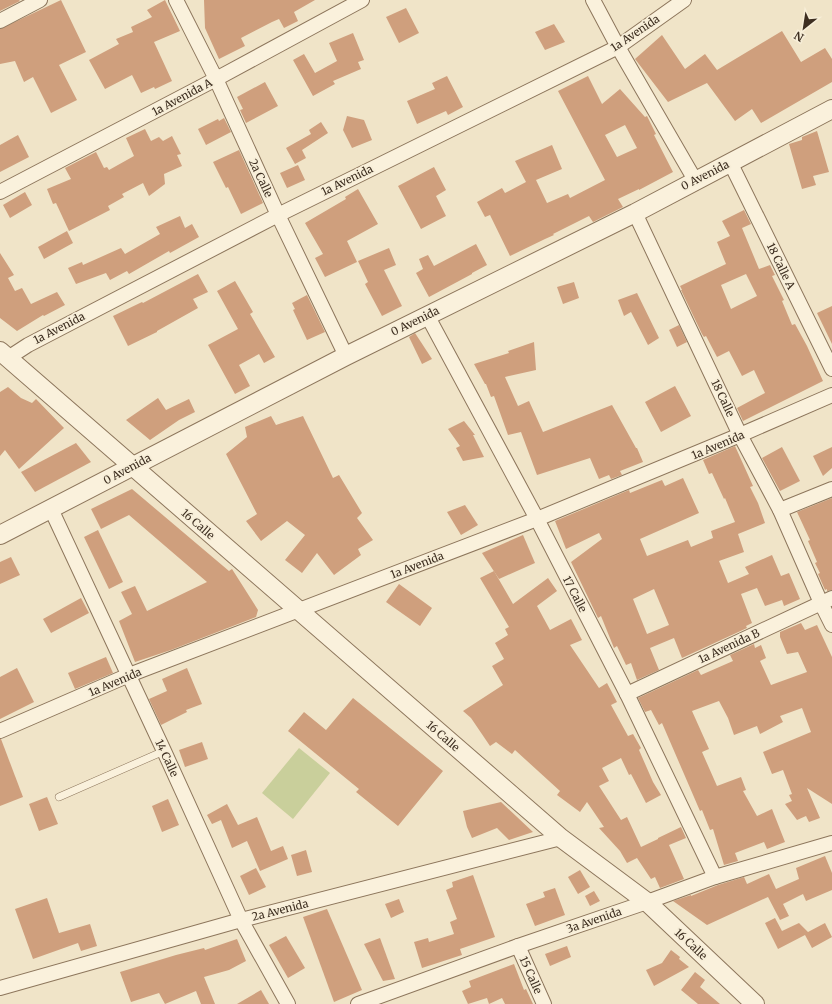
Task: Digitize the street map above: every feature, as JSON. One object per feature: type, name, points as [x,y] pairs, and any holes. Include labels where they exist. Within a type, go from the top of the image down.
[{"type":"street","points":[[0,21],[40,0]]},
{"type":"street","name":"2a Calle","points":[[176,0],[216,79],[278,215],[346,356]]},
{"type":"street","name":"1a Avenida A","points":[[0,192],[216,79],[362,0]]},
{"type":"street","points":[[593,0],[618,47],[695,180]]},
{"type":"street","name":"1a Avenida","points":[[4,354],[28,345],[278,215],[618,47],[684,0]]},
{"type":"street","name":"0 Avenida","points":[[0,535],[346,356],[635,213],[832,109]]},
{"type":"street","name":"18 Calle A","points":[[730,162],[832,369]]},
{"type":"street","name":"18 Calle","points":[[635,213],[740,435],[826,601],[832,625]]},
{"type":"street","name":"17 Calle","points":[[427,315],[537,519],[627,694],[715,877]]},
{"type":"street","name":"16 Calle","points":[[4,354],[561,838],[647,902],[755,1004]]},
{"type":"street","name":"1a Avenida","points":[[0,730],[129,675],[537,519],[740,435],[832,395]]},
{"type":"street","points":[[780,510],[832,489]]},
{"type":"street","name":"14 Calle","points":[[51,509],[164,750],[241,920],[288,1004]]},
{"type":"street","name":"1a Avenida B","points":[[627,694],[826,601]]},
{"type":"street","name":"2a Avenida","points":[[0,988],[241,920],[561,838]]},
{"type":"street","name":"3a Avenida","points":[[358,1004],[715,877],[832,843]]},
{"type":"street","name":"15 Calle","points":[[518,946],[544,1004]]},
{"type":"lane","points":[[59,797],[164,750]]},
{"type":"green space","points":[[299,748],[330,773],[293,819],[262,793]]},
{"type":"building","points":[[0,0],[19,0],[20,1],[0,11]]},
{"type":"building","points":[[61,0],[86,52],[59,65],[77,100],[51,113],[33,77],[24,82],[15,61],[0,64],[0,29]]},
{"type":"building","points":[[165,0],[180,31],[154,42],[172,81],[155,89],[154,87],[141,93],[132,75],[105,89],[89,60],[119,44],[116,39],[133,32],[131,27],[152,17],[147,10]]},
{"type":"building","points":[[204,0],[315,0],[294,12],[298,21],[284,28],[279,19],[272,22],[241,38],[245,46],[219,59],[205,28]]},
{"type":"building","points":[[406,8],[419,33],[399,43],[386,17]]},
{"type":"building","points":[[554,24],[565,42],[545,50],[535,32]]},
{"type":"building","points":[[782,31],[801,62],[825,48],[832,59],[832,82],[761,123],[752,109],[735,121],[707,83],[668,102],[635,59],[662,35],[685,69],[705,54],[717,70]]},
{"type":"building","points":[[353,33],[364,60],[358,62],[361,69],[333,81],[335,84],[313,96],[293,60],[304,54],[315,73],[337,61],[329,43]]},
{"type":"building","points":[[447,76],[463,107],[448,115],[446,111],[417,124],[407,101],[435,89],[432,83]]},
{"type":"building","points":[[588,76],[602,104],[620,89],[645,117],[647,116],[656,134],[654,135],[673,172],[618,199],[623,207],[593,222],[589,216],[510,256],[490,215],[485,217],[477,202],[502,188],[505,193],[526,182],[515,161],[552,145],[562,169],[536,180],[547,203],[568,194],[570,198],[605,180],[558,91]],"holes":[[[625,125],[637,148],[617,157],[605,135]]]},
{"type":"building","points":[[265,82],[278,106],[246,123],[240,110],[243,109],[237,97]]},
{"type":"building","points":[[347,116],[364,120],[372,140],[352,148],[343,130]]},
{"type":"building","points":[[224,118],[231,132],[206,145],[198,129],[218,119],[219,121]]},
{"type":"building","points":[[321,122],[328,133],[302,150],[306,158],[295,164],[286,148],[311,134],[309,130]]},
{"type":"building","points":[[145,129],[151,141],[159,137],[163,141],[172,136],[181,154],[177,155],[182,166],[164,174],[165,184],[149,196],[143,183],[122,194],[124,197],[108,206],[110,210],[69,231],[56,203],[53,204],[47,189],[71,179],[65,168],[96,152],[104,168],[107,167],[109,170],[134,156],[126,138]]},
{"type":"building","points":[[817,131],[829,172],[813,176],[816,185],[802,189],[789,144],[802,140],[802,137]]},
{"type":"building","points":[[18,135],[29,157],[0,172],[0,145]]},
{"type":"building","points":[[239,150],[263,203],[241,214],[228,187],[226,188],[213,162]]},
{"type":"building","points":[[298,165],[305,180],[287,188],[280,173]]},
{"type":"building","points":[[434,167],[446,190],[436,196],[446,216],[421,229],[398,186]]},
{"type":"building","points":[[358,189],[378,224],[347,241],[357,262],[325,277],[315,258],[323,254],[305,223],[346,199],[345,197]]},
{"type":"building","points":[[25,192],[32,205],[10,218],[3,205]]},
{"type":"building","points":[[744,210],[751,224],[742,228],[759,269],[770,265],[775,275],[772,276],[784,300],[782,301],[792,325],[795,324],[823,381],[743,421],[737,408],[765,393],[754,370],[742,376],[729,351],[717,357],[706,336],[704,337],[702,334],[680,286],[726,264],[717,242],[730,236],[722,221]],"holes":[[[746,274],[757,296],[731,309],[721,285]]]},
{"type":"building","points":[[180,216],[185,228],[192,224],[199,237],[170,253],[169,251],[129,274],[127,271],[110,280],[106,273],[76,284],[68,268],[82,262],[83,265],[121,248],[125,254],[160,234],[156,227]]},
{"type":"building","points":[[67,231],[73,243],[44,259],[38,247]]},
{"type":"building","points":[[476,244],[487,265],[429,297],[416,273],[423,269],[419,259],[428,255],[434,266]]},
{"type":"building","points":[[389,248],[396,265],[384,270],[402,306],[382,316],[365,284],[368,282],[358,261]]},
{"type":"building","points":[[0,253],[14,275],[8,278],[15,291],[22,288],[31,304],[57,292],[65,305],[44,316],[43,315],[17,331],[0,318]]},
{"type":"building","points":[[198,274],[208,292],[193,299],[198,308],[157,332],[128,346],[113,316],[142,302],[143,303]]},
{"type":"building","points":[[235,281],[253,312],[250,314],[275,357],[264,363],[259,354],[239,365],[250,386],[235,394],[208,345],[238,329],[217,291]]},
{"type":"building","points":[[574,282],[579,298],[563,304],[557,287]]},
{"type":"building","points":[[637,293],[659,338],[648,345],[631,312],[624,316],[618,300]]},
{"type":"building","points":[[307,295],[325,332],[307,340],[293,310],[295,309],[292,303]]},
{"type":"building","points":[[832,306],[832,344],[817,313]]},
{"type":"building","points":[[679,325],[687,342],[677,347],[669,330]]},
{"type":"building","points":[[415,333],[432,359],[422,364],[409,337]]},
{"type":"building","points":[[534,342],[536,370],[505,377],[518,406],[529,401],[543,432],[612,405],[637,448],[643,462],[620,471],[622,475],[611,479],[609,475],[599,479],[590,458],[537,475],[521,432],[508,435],[494,396],[491,397],[486,384],[474,364],[509,353],[508,351]]},
{"type":"building","points":[[675,386],[691,416],[661,432],[645,402]]},
{"type":"building","points":[[8,387],[21,398],[32,403],[36,399],[64,428],[19,469],[5,450],[0,456],[0,392]]},
{"type":"building","points":[[158,398],[166,410],[189,399],[195,412],[179,420],[150,440],[126,420]]},
{"type":"building","points":[[271,416],[276,425],[303,416],[333,478],[339,475],[362,513],[357,518],[373,540],[358,549],[361,555],[334,575],[317,553],[302,573],[285,560],[305,535],[287,521],[261,541],[246,521],[257,514],[226,454],[247,437],[245,427]]},
{"type":"building","points":[[464,421],[475,435],[473,435],[484,457],[463,461],[456,448],[460,446],[448,429]]},
{"type":"building","points":[[76,443],[91,462],[35,492],[21,472]]},
{"type":"building","points":[[735,446],[753,486],[750,487],[758,503],[765,523],[738,534],[744,552],[719,561],[728,583],[749,574],[745,567],[772,555],[781,576],[789,573],[800,599],[784,606],[782,600],[765,606],[757,588],[741,594],[752,623],[746,626],[747,628],[682,658],[674,638],[650,648],[659,670],[637,680],[631,663],[626,665],[617,646],[614,648],[601,616],[598,618],[571,562],[602,539],[599,533],[566,549],[555,521],[629,490],[630,493],[662,480],[665,486],[683,478],[699,513],[640,539],[647,556],[688,540],[691,547],[713,538],[711,531],[735,522],[725,498],[724,499],[712,473],[709,474],[703,460]],"holes":[[[654,589],[669,625],[647,634],[633,599]]]},
{"type":"building","points":[[782,447],[800,481],[780,491],[762,458]]},
{"type":"building","points":[[832,447],[832,468],[823,476],[813,456]]},
{"type":"building","points":[[132,489],[229,571],[232,569],[258,610],[256,617],[171,650],[135,662],[119,621],[132,614],[121,592],[135,586],[147,611],[207,582],[129,515],[101,529],[91,509]]},
{"type":"building","points":[[832,498],[832,590],[827,591],[827,589],[825,590],[818,574],[820,573],[815,563],[817,562],[808,541],[810,540],[797,512]]},
{"type":"building","points":[[465,505],[478,525],[461,535],[447,512]]},
{"type":"building","points":[[98,530],[123,582],[109,589],[84,537]]},
{"type":"building","points":[[523,535],[535,563],[499,579],[482,553]]},
{"type":"building","points":[[11,557],[20,575],[0,584],[0,562]]},
{"type":"building","points":[[494,571],[513,604],[548,578],[557,591],[537,606],[550,630],[571,619],[582,640],[570,645],[599,688],[607,683],[617,702],[611,705],[628,736],[633,734],[641,748],[639,750],[653,782],[661,795],[646,803],[631,774],[629,775],[621,758],[602,768],[609,781],[599,786],[621,820],[627,817],[641,847],[681,827],[686,838],[669,845],[684,879],[660,888],[655,877],[651,879],[637,858],[627,863],[620,851],[599,828],[604,827],[587,802],[580,812],[557,795],[560,791],[515,750],[512,754],[496,742],[490,746],[471,718],[463,711],[503,685],[492,666],[504,659],[495,643],[508,635],[505,629],[509,627],[480,578]]},
{"type":"building","points":[[399,584],[432,608],[420,626],[386,602]]},
{"type":"building","points":[[81,598],[89,613],[51,633],[43,619]]},
{"type":"building","points":[[801,623],[805,630],[817,625],[832,657],[832,804],[807,788],[820,818],[809,822],[806,816],[797,820],[785,804],[792,801],[789,795],[792,794],[783,770],[772,774],[763,752],[811,732],[802,708],[780,716],[783,722],[760,734],[757,726],[734,735],[728,718],[719,701],[692,711],[709,749],[702,752],[717,786],[741,777],[746,790],[743,791],[757,816],[772,809],[785,842],[767,849],[764,842],[735,853],[738,861],[724,865],[713,829],[710,830],[702,810],[700,811],[662,723],[659,725],[651,710],[645,712],[638,698],[698,670],[701,675],[733,661],[730,655],[754,644],[755,648],[761,645],[766,658],[760,661],[771,685],[807,672],[798,652],[787,654],[780,637],[780,632]]},
{"type":"building","points":[[106,657],[113,673],[75,689],[68,673]]},
{"type":"building","points":[[17,668],[34,702],[0,719],[0,677]]},
{"type":"building","points":[[187,668],[202,704],[186,710],[187,712],[161,725],[149,699],[167,691],[162,679]]},
{"type":"building","points":[[353,698],[443,771],[398,826],[356,792],[359,789],[288,731],[304,712],[326,730]]},
{"type":"building","points":[[0,739],[23,797],[0,806]]},
{"type":"building","points":[[202,742],[208,759],[185,767],[179,750]]},
{"type":"building","points":[[47,797],[58,824],[39,831],[29,804]]},
{"type":"building","points":[[168,799],[179,825],[162,832],[152,806]]},
{"type":"building","points":[[501,802],[533,832],[509,840],[497,828],[472,838],[467,827],[463,811]]},
{"type":"building","points":[[227,804],[238,825],[257,817],[271,851],[283,846],[288,859],[260,871],[247,841],[232,848],[221,820],[212,824],[207,815]]},
{"type":"building","points":[[306,850],[312,872],[297,876],[291,855]]},
{"type":"building","points":[[825,856],[832,873],[832,890],[806,901],[803,894],[783,904],[789,916],[780,920],[768,897],[707,925],[673,901],[744,877],[747,884],[769,874],[776,889],[799,879],[796,868]]},
{"type":"building","points":[[256,868],[266,887],[249,895],[240,876]]},
{"type":"building","points":[[580,870],[590,887],[578,894],[568,877]]},
{"type":"building","points":[[473,875],[495,937],[460,949],[462,955],[422,968],[414,942],[428,938],[429,942],[454,934],[450,922],[457,919],[446,890],[453,887],[452,882]]},
{"type":"building","points":[[555,888],[565,915],[535,926],[526,904],[545,897],[543,892]]},
{"type":"building","points":[[594,891],[600,901],[590,906],[585,896]]},
{"type":"building","points":[[47,898],[59,933],[90,924],[97,946],[81,951],[78,943],[33,959],[15,909]]},
{"type":"building","points":[[399,899],[404,912],[391,918],[385,904]]},
{"type":"building","points":[[327,909],[362,990],[334,1002],[303,917]]},
{"type":"building","points":[[775,918],[782,931],[799,923],[808,932],[825,923],[832,937],[812,948],[805,935],[778,949],[765,923]]},
{"type":"building","points":[[286,936],[305,968],[288,978],[269,945]]},
{"type":"building","points":[[380,938],[395,979],[383,981],[364,944]]},
{"type":"building","points":[[237,939],[246,961],[229,970],[204,977],[215,1004],[201,1004],[196,991],[165,1004],[159,993],[131,1002],[120,972],[176,955],[204,948],[205,950]]},
{"type":"building","points":[[567,946],[571,957],[550,966],[545,954]]},
{"type":"building","points":[[671,950],[689,967],[654,986],[646,970],[662,963]]},
{"type":"building","points":[[514,964],[524,990],[526,989],[533,1004],[505,1004],[502,998],[489,1004],[487,998],[468,1004],[462,991],[471,987],[469,981]]},
{"type":"building","points":[[695,972],[705,980],[700,987],[720,1004],[698,1004],[681,990]]},
{"type":"building","points":[[261,990],[269,1004],[237,1004]]}]
